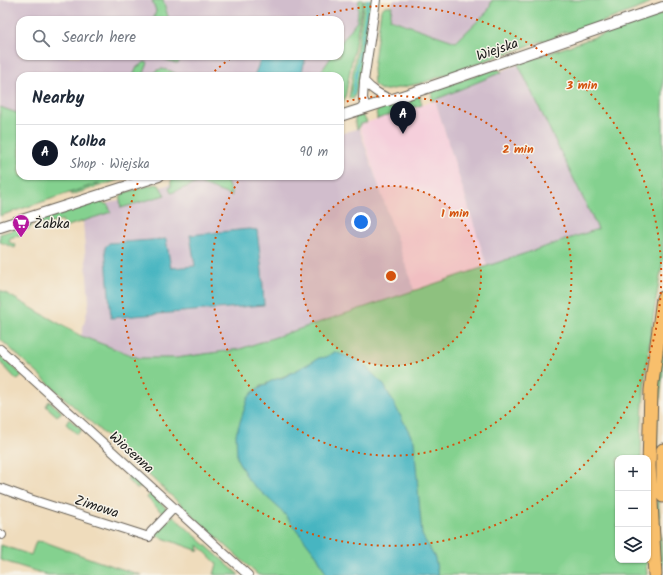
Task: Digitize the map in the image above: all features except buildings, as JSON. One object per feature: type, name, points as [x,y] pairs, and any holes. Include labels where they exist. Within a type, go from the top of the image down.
[{"type":"main road","points":[[655,575],[649,458],[651,390],[663,298]]},
{"type":"main road","points":[[663,450],[663,496]]},
{"type":"street","points":[[366,107],[363,99],[364,81],[376,0]]},
{"type":"street","name":"Wiejska","points":[[344,115],[424,89],[663,7]]},
{"type":"street","points":[[364,81],[377,93],[390,99]]},
{"type":"street","points":[[0,227],[147,180]]},
{"type":"street","name":"Wiosenna","points":[[0,349],[248,575]]},
{"type":"street","name":"Zimowa","points":[[0,488],[149,537],[151,532],[174,508]]},
{"type":"shaded area","points":[[0,0],[359,0],[357,21],[344,39],[344,16],[16,16],[16,60],[329,60],[321,72],[16,72],[16,113],[0,107]]},
{"type":"shaded area","points":[[393,0],[492,0],[488,11],[456,42],[390,19]]},
{"type":"shaded area","points":[[518,64],[598,229],[487,266],[435,100]]},
{"type":"shaded area","points":[[420,96],[423,105],[435,100],[487,266],[414,290],[408,277],[359,125],[377,119],[378,110]]},
{"type":"shaded area","points":[[359,128],[414,290],[240,349],[176,358],[139,358],[81,336],[89,303],[83,221],[79,212],[184,180],[344,180],[344,133]]},
{"type":"green space","points":[[152,0],[163,0],[168,16],[154,16],[156,11]]},
{"type":"green space","points":[[359,0],[363,0],[344,100],[344,72],[321,72],[329,60],[344,60],[344,39],[357,21]]},
{"type":"green space","points":[[364,0],[372,0],[365,47],[356,93],[353,99],[349,98]]},
{"type":"green space","points":[[492,0],[653,0],[645,6],[575,32],[564,32],[552,39],[539,42],[422,83],[388,90],[381,90],[374,85],[373,69],[381,10],[385,6],[392,6],[390,19],[456,42],[488,11]]},
{"type":"green space","points":[[663,13],[663,260],[654,309],[645,383],[641,433],[641,455],[615,455],[615,563],[646,563],[647,575],[422,575],[300,369],[261,386],[252,393],[247,403],[341,575],[258,575],[0,339],[0,290],[81,336],[139,358],[176,358],[240,349],[598,229],[518,64]]},
{"type":"green space","points":[[166,60],[180,60],[178,63]]},
{"type":"green space","points":[[145,62],[148,63],[145,72],[135,72],[137,67]]},
{"type":"green space","points":[[162,69],[173,72],[155,72]]},
{"type":"green space","points":[[495,69],[502,72],[432,101],[433,90]]},
{"type":"green space","points":[[419,94],[422,105],[377,119],[376,114],[378,108]]},
{"type":"green space","points":[[0,107],[16,113],[16,180],[118,180],[71,195],[70,193],[99,183],[0,216]]},
{"type":"green space","points":[[355,116],[363,116],[367,122],[359,125],[359,128],[357,129]]},
{"type":"green space","points":[[223,180],[227,182],[232,196],[197,183],[171,193],[169,188],[171,187],[171,181]]},
{"type":"green space","points":[[155,184],[159,185],[165,195],[121,208],[120,198],[123,193]]},
{"type":"green space","points":[[99,201],[108,205],[111,212],[65,227],[62,220],[45,225],[40,223],[40,220]]},
{"type":"green space","points":[[32,224],[29,229],[23,229],[20,235],[10,238],[9,242],[16,245],[15,248],[0,242],[0,234]]},
{"type":"green space","points":[[663,327],[663,371],[657,425],[657,475],[663,575],[659,575],[653,424]]},
{"type":"green space","points":[[0,355],[22,375],[17,380],[0,362]]},
{"type":"green space","points":[[49,401],[62,412],[57,416],[46,406]]},
{"type":"green space","points":[[69,419],[82,430],[77,434],[66,424]]},
{"type":"green space","points":[[130,474],[143,486],[137,489],[127,480]]},
{"type":"green space","points":[[150,493],[167,509],[163,514],[147,498]]},
{"type":"green space","points":[[173,516],[239,575],[214,575],[217,564],[198,545],[199,551],[157,536],[156,531]]},
{"type":"green space","points":[[36,541],[45,542],[141,575],[48,575],[0,560],[1,545],[31,555]]},
{"type":"water","points":[[260,60],[305,60],[302,72],[256,72]]},
{"type":"water","points":[[249,229],[257,230],[264,305],[111,318],[105,247],[109,243],[166,239],[171,268],[195,266],[190,235]]},
{"type":"water","points":[[335,352],[361,362],[384,385],[414,441],[422,535],[435,558],[438,575],[327,575],[317,556],[282,511],[249,481],[237,459],[236,434],[248,398],[252,393],[273,380],[284,377],[319,358],[326,357]]},
{"type":"waterway","points":[[353,94],[368,0]]},
{"type":"place","name":"Kolba","points":[[403,134]]},
{"type":"place","name":"Żabka","points":[[21,238]]}]
